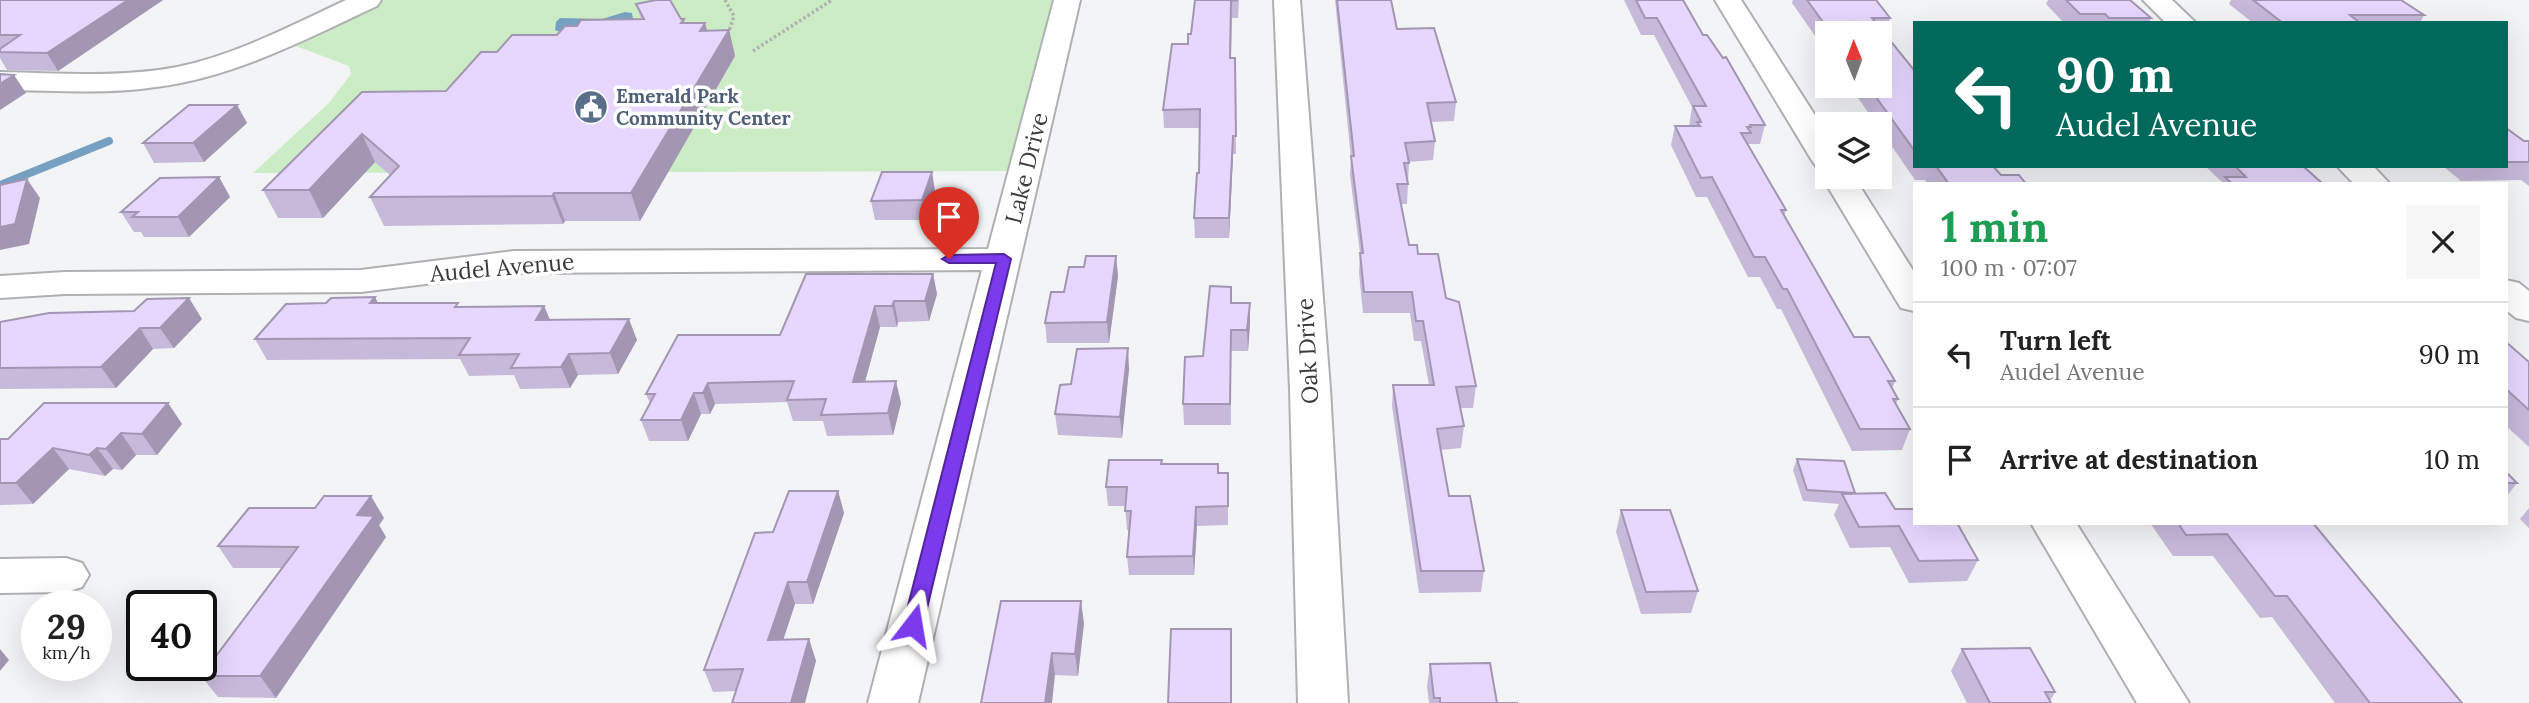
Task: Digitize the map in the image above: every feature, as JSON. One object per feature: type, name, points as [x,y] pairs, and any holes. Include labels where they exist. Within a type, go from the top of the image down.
[{"type":"street","points":[[0,81],[122,80],[174,76],[244,55],[368,0]]},
{"type":"street","name":"Lake Drive","points":[[893,703],[1067,0]]},
{"type":"street","name":"Oak Drive","points":[[1287,0],[1310,389],[1323,703]]},
{"type":"street","points":[[1728,0],[1815,140]]},
{"type":"street","points":[[2156,0],[2181,21]]},
{"type":"street","points":[[2355,168],[2372,182]]},
{"type":"street","points":[[1845,189],[1913,298]]},
{"type":"street","name":"Audel Avenue","points":[[0,287],[65,283],[361,281],[466,266],[538,261],[1004,259]]},
{"type":"street","points":[[2508,293],[2529,310]]},
{"type":"street","points":[[2054,525],[2164,703]]},
{"type":"street","points":[[0,576],[66,575]]},
{"type":"path","points":[[724,41],[734,16],[725,0]]},
{"type":"path","points":[[753,51],[832,0]]},
{"type":"green space","points":[[384,0],[1052,0],[1007,171],[253,173],[329,103],[351,74],[349,66],[288,43]]},
{"type":"water","points":[[625,12],[632,13],[633,19],[644,19],[565,34],[555,30],[556,22],[560,18],[602,19]]},
{"type":"building","points":[[0,0],[128,0],[47,53],[0,52],[0,49],[20,35],[0,35]]},
{"type":"building","points":[[670,0],[681,19],[684,19],[681,23],[705,23],[700,31],[729,30],[631,193],[370,197],[399,166],[362,134],[309,190],[263,190],[362,92],[446,91],[481,52],[497,52],[512,35],[557,35],[565,26],[577,26],[581,20],[644,19],[636,4]]},
{"type":"building","points":[[1195,0],[1238,0],[1231,1],[1230,58],[1235,58],[1236,136],[1233,136],[1229,218],[1194,218],[1199,173],[1200,109],[1163,110],[1172,44],[1188,44]]},
{"type":"building","points":[[1337,0],[1391,0],[1397,29],[1434,28],[1456,102],[1427,103],[1435,141],[1405,143],[1409,163],[1404,163],[1408,184],[1397,184],[1409,245],[1417,245],[1418,254],[1438,254],[1446,298],[1459,302],[1476,386],[1456,387],[1464,426],[1437,429],[1449,496],[1470,496],[1484,571],[1421,571],[1393,385],[1434,385],[1423,321],[1416,321],[1412,292],[1364,292],[1360,253],[1363,253]]},
{"type":"building","points":[[1636,0],[1683,0],[1703,35],[1707,35],[1723,58],[1726,57],[1765,125],[1750,125],[1751,127],[1747,127],[1751,133],[1741,133],[1786,210],[1781,210],[1854,337],[1869,337],[1895,381],[1888,381],[1898,399],[1893,399],[1910,429],[1860,429],[1787,289],[1783,289],[1765,257],[1754,257],[1712,177],[1701,178],[1675,126],[1700,126],[1697,122],[1701,122],[1693,106],[1706,106],[1657,18],[1645,18]]},
{"type":"building","points":[[1807,0],[1876,0],[1890,18],[1872,18],[1874,21],[1822,21]]},
{"type":"building","points":[[2066,0],[2130,0],[2151,18],[2109,18],[2105,14],[2080,14]]},
{"type":"building","points":[[2253,0],[2401,0],[2424,15],[2350,15],[2358,21],[2280,21]]},
{"type":"building","points":[[1892,43],[1913,69],[1913,149],[1892,119],[1892,112],[1887,112],[1877,98],[1892,98]]},
{"type":"building","points":[[0,74],[14,75],[0,84]]},
{"type":"building","points":[[189,105],[237,105],[193,143],[143,143]]},
{"type":"building","points":[[2508,129],[2524,141],[2529,141],[2529,162],[2508,162]]},
{"type":"building","points":[[1937,168],[1995,168],[2001,175],[2019,175],[2024,182],[1948,182]]},
{"type":"building","points":[[2237,168],[2305,168],[2321,182],[2230,182],[2225,177],[2246,177]]},
{"type":"building","points":[[882,172],[932,172],[922,200],[871,201]]},
{"type":"building","points":[[219,177],[178,217],[132,217],[138,212],[121,212],[160,178]]},
{"type":"building","points":[[27,179],[15,224],[0,227],[0,185]]},
{"type":"building","points":[[1086,256],[1116,256],[1107,322],[1045,323],[1051,292],[1064,292],[1069,267],[1084,267]]},
{"type":"building","points":[[806,274],[933,274],[925,301],[894,301],[892,306],[875,306],[853,382],[896,381],[888,413],[821,415],[826,399],[787,400],[794,381],[708,383],[703,393],[694,393],[681,420],[641,420],[655,394],[646,394],[678,335],[780,335]]},
{"type":"building","points":[[1210,286],[1231,287],[1231,303],[1250,303],[1247,330],[1231,330],[1230,404],[1183,404],[1185,357],[1203,356]]},
{"type":"building","points":[[375,297],[370,303],[458,303],[455,307],[544,306],[536,320],[629,319],[610,353],[569,354],[561,367],[511,368],[519,354],[459,355],[470,338],[255,339],[286,304],[326,303],[331,298]]},
{"type":"building","points":[[189,298],[160,328],[140,328],[101,367],[0,368],[0,322],[49,313],[134,311],[147,299]]},
{"type":"building","points":[[2508,344],[2529,362],[2529,410],[2508,391]]},
{"type":"building","points":[[1128,348],[1120,417],[1055,414],[1060,385],[1071,384],[1077,349]]},
{"type":"building","points":[[44,403],[168,403],[142,434],[121,433],[106,449],[97,448],[89,455],[53,448],[16,483],[0,483],[0,439],[8,439]]},
{"type":"building","points":[[1797,459],[1844,461],[1855,493],[1807,490]]},
{"type":"building","points":[[1109,460],[1218,464],[1218,473],[1228,473],[1228,506],[1196,507],[1193,556],[1127,557],[1131,511],[1125,511],[1127,487],[1106,487]]},
{"type":"building","points":[[2508,474],[2517,483],[2508,483]]},
{"type":"building","points":[[789,491],[838,491],[807,582],[788,582],[768,640],[809,639],[791,703],[732,703],[743,669],[704,670],[755,533],[773,532]]},
{"type":"building","points":[[1885,493],[1895,509],[1913,509],[1913,525],[1958,525],[1978,560],[1919,561],[1899,526],[1859,527],[1842,494]]},
{"type":"building","points":[[324,496],[371,496],[357,515],[374,516],[260,676],[217,676],[217,655],[298,547],[218,546],[249,508],[315,508]]},
{"type":"building","points":[[1621,510],[1670,510],[1698,591],[1646,592]]},
{"type":"building","points":[[2179,525],[2315,525],[2462,703],[2370,703],[2287,596],[2275,596],[2227,534],[2186,535]]},
{"type":"building","points":[[1001,601],[1081,601],[1075,654],[1052,653],[1045,703],[981,703]]},
{"type":"building","points":[[1171,629],[1231,629],[1231,703],[1168,703]]},
{"type":"building","points":[[2030,648],[2055,692],[2045,692],[2051,703],[1990,703],[1962,649]]},
{"type":"building","points":[[1490,663],[1497,703],[1440,703],[1440,698],[1434,698],[1430,664]]},
{"type":"waterway","points":[[0,185],[109,141]]},
{"type":"place","name":"Emerald Park Community Center","points":[[591,107]]},
{"type":"route","points":[[913,625],[1004,259],[949,259]]}]
